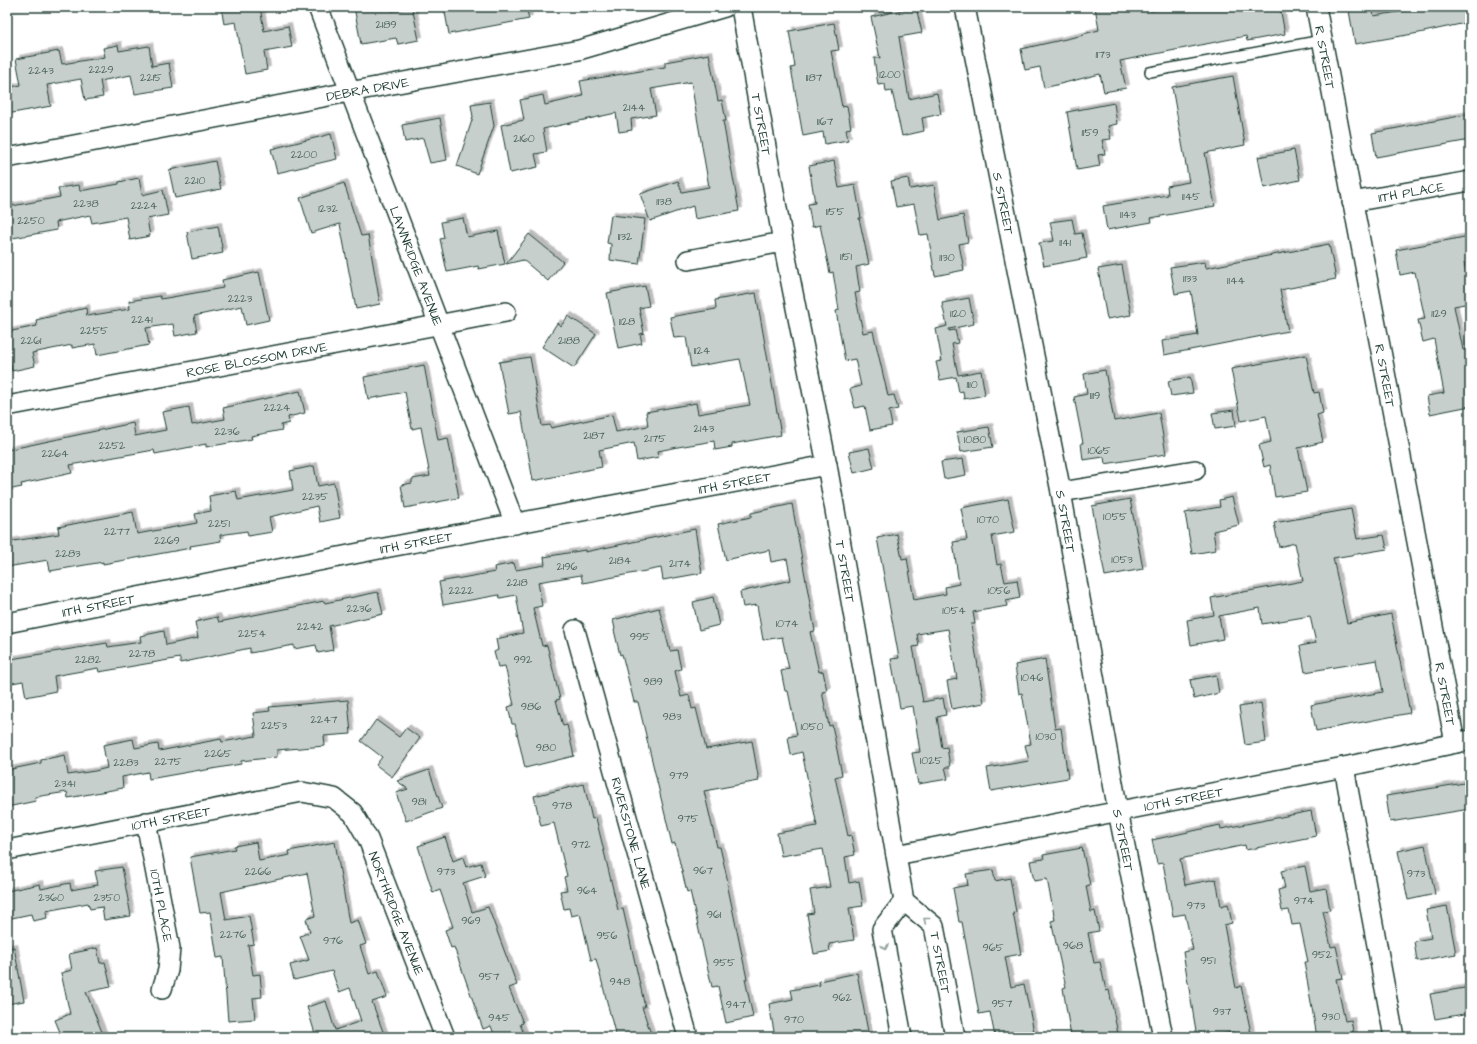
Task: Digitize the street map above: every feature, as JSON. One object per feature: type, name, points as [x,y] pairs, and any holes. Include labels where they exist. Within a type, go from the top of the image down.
[{"type":"street","name":"LAWNRIDGE AVENUE","points":[[318,7],[349,92],[515,524]]},
{"type":"street","name":"DEBRA DRIVE","points":[[7,158],[349,92],[578,50],[725,7]]},
{"type":"street","name":"T STREET","points":[[741,7],[783,242],[827,465],[904,901],[934,926],[955,1037]]},
{"type":"street","name":"S STREET","points":[[965,7],[1061,492],[1118,811],[1163,1037]]},
{"type":"street","name":"R STREET","points":[[1316,7],[1352,202],[1462,742]]},
{"type":"street","name":"11TH PLACE","points":[[1352,202],[1470,181]]},
{"type":"street","points":[[688,260],[783,242]]},
{"type":"street","name":"ROSE BLOSSOM DRIVE","points":[[7,406],[506,312]]},
{"type":"street","name":"11TH STREET","points":[[7,623],[827,465]]},
{"type":"street","points":[[1061,492],[1195,470]]},
{"type":"street","name":"RIVERSTONE LANE","points":[[575,630],[688,1032],[688,1037]]},
{"type":"street","name":"10TH STREET","points":[[896,855],[1344,767],[1462,742]]},
{"type":"street","points":[[1344,767],[1394,1037]]},
{"type":"street","name":"10TH STREET","points":[[7,850],[302,792],[334,798]]},
{"type":"street","name":"NORTHRIDGE AVENUE","points":[[334,798],[353,813],[368,839],[445,1037]]},
{"type":"street","name":"10TH PLACE","points":[[146,822],[170,948],[168,970],[162,989]]},
{"type":"street","points":[[902,1037],[882,929],[904,901]]},
{"type":"lane","points":[[1150,72],[1322,40]]},
{"type":"shaded area","points":[[7,7],[50,7],[7,15]]},
{"type":"building","points":[[221,7],[260,7],[264,31],[288,26],[292,47],[264,52],[267,70],[245,74],[236,22],[224,24]]},
{"type":"building","points":[[354,7],[391,7],[392,11],[412,7],[419,40],[398,44],[396,38],[361,44]]},
{"type":"building","points":[[444,7],[526,7],[529,19],[449,34]]},
{"type":"building","points":[[916,7],[922,33],[899,37],[909,99],[937,93],[941,114],[922,118],[924,131],[902,136],[892,91],[886,92],[885,84],[878,85],[874,58],[880,58],[871,17]]},
{"type":"building","points":[[1095,7],[1151,7],[1151,11],[1173,7],[1280,7],[1285,34],[1247,41],[1246,36],[1120,61],[1126,88],[1104,92],[1100,74],[1044,88],[1040,67],[1025,70],[1021,49],[1084,35],[1083,34],[1099,30]]},
{"type":"building","points":[[1372,7],[1374,16],[1427,7],[1467,7],[1470,22],[1419,33],[1355,44],[1349,11]]},
{"type":"building","points":[[834,23],[839,50],[831,51],[842,107],[847,106],[851,128],[846,129],[848,140],[825,144],[823,132],[803,136],[791,68],[795,67],[789,31]]},
{"type":"building","points":[[118,45],[119,51],[149,46],[152,66],[169,63],[173,88],[135,94],[131,75],[100,81],[103,97],[85,100],[81,79],[47,85],[51,106],[7,114],[7,88],[21,85],[16,59],[59,51],[62,64],[105,57],[103,48]]},
{"type":"building","points":[[709,54],[718,101],[722,100],[726,121],[723,121],[739,211],[695,219],[693,206],[650,221],[640,194],[678,181],[682,192],[709,187],[691,82],[651,89],[656,115],[631,119],[632,130],[619,132],[616,113],[543,129],[547,152],[535,154],[538,167],[510,173],[501,125],[524,120],[520,100],[543,95],[545,105],[583,96],[580,81],[665,67],[665,62]]},
{"type":"building","points":[[1233,76],[1245,145],[1205,153],[1215,206],[1151,218],[1152,222],[1107,230],[1103,206],[1168,195],[1167,186],[1189,182],[1172,87]]},
{"type":"building","points":[[490,102],[494,126],[477,174],[457,166],[473,117],[471,105]]},
{"type":"building","points":[[1114,103],[1117,124],[1108,126],[1111,139],[1102,140],[1105,154],[1098,155],[1100,166],[1077,170],[1067,112]]},
{"type":"building","points":[[1470,114],[1470,140],[1376,157],[1372,133]]},
{"type":"building","points":[[440,118],[447,160],[430,163],[423,138],[405,142],[402,125]]},
{"type":"building","points":[[331,134],[337,159],[277,173],[271,149]]},
{"type":"building","points":[[1294,150],[1300,180],[1264,188],[1258,157]]},
{"type":"building","points":[[215,161],[221,189],[175,198],[169,170]]},
{"type":"building","points":[[834,161],[839,188],[855,185],[861,218],[859,218],[869,264],[856,267],[860,292],[855,293],[863,333],[873,331],[888,396],[894,395],[898,409],[889,411],[892,426],[870,430],[865,406],[855,408],[850,389],[861,386],[855,359],[845,361],[836,311],[839,310],[833,272],[830,273],[820,225],[812,227],[808,204],[815,203],[809,166]]},
{"type":"building","points":[[139,178],[142,195],[163,190],[168,215],[147,219],[150,236],[130,240],[126,217],[92,223],[90,215],[56,222],[57,230],[7,239],[7,207],[60,197],[58,188],[79,185],[80,191],[119,184],[119,182]]},
{"type":"building","points":[[908,178],[910,189],[934,185],[940,220],[963,215],[968,242],[959,244],[964,270],[935,276],[928,234],[920,235],[914,204],[896,207],[891,181]]},
{"type":"building","points":[[344,183],[361,236],[368,235],[380,304],[356,309],[340,224],[311,233],[300,198]]},
{"type":"building","points":[[611,215],[645,219],[639,264],[610,260],[611,244],[607,243]]},
{"type":"building","points":[[463,218],[467,237],[498,231],[505,264],[479,269],[478,266],[447,272],[440,239],[444,238],[441,222]]},
{"type":"building","points":[[1072,219],[1075,234],[1082,233],[1087,258],[1044,266],[1039,243],[1054,241],[1050,222]]},
{"type":"building","points":[[218,226],[223,253],[192,259],[187,232]]},
{"type":"building","points":[[529,234],[563,262],[548,281],[523,260],[506,264]]},
{"type":"building","points":[[1470,236],[1470,262],[1464,263],[1470,289],[1470,303],[1454,306],[1463,350],[1470,349],[1470,406],[1430,414],[1427,396],[1444,393],[1434,339],[1423,342],[1418,320],[1425,319],[1415,272],[1400,275],[1396,250]]},
{"type":"building","points":[[1329,244],[1336,279],[1280,290],[1288,331],[1164,355],[1162,341],[1198,335],[1191,291],[1175,294],[1170,267],[1205,262],[1206,268]]},
{"type":"building","points":[[1122,265],[1131,315],[1107,319],[1098,269]]},
{"type":"building","points":[[259,272],[269,320],[246,325],[242,306],[194,316],[197,332],[175,336],[173,324],[146,328],[149,345],[97,355],[95,344],[72,348],[72,345],[32,353],[35,366],[12,371],[7,348],[7,332],[37,326],[36,320],[86,308],[87,316],[130,309],[129,301],[160,296],[161,299],[223,288],[222,280]]},
{"type":"building","points":[[645,286],[649,306],[639,308],[644,333],[640,334],[642,343],[618,348],[607,293]]},
{"type":"building","points":[[756,293],[781,435],[732,444],[732,447],[715,450],[714,441],[678,447],[658,451],[659,457],[637,461],[634,443],[599,450],[602,467],[533,481],[521,412],[509,414],[499,362],[530,357],[542,426],[550,425],[551,428],[612,415],[616,432],[648,426],[646,412],[696,403],[698,414],[750,405],[740,359],[691,367],[686,337],[674,338],[670,317],[716,309],[715,300]]},
{"type":"building","points":[[969,298],[974,324],[949,329],[949,331],[955,330],[958,343],[952,344],[958,375],[981,371],[985,395],[964,399],[963,391],[959,392],[956,377],[940,380],[936,362],[942,361],[936,329],[947,326],[942,303]]},
{"type":"building","points":[[568,316],[596,334],[574,368],[542,347],[557,323],[561,326]]},
{"type":"building","points":[[1306,355],[1314,393],[1319,392],[1323,413],[1317,415],[1323,442],[1298,448],[1307,492],[1275,497],[1270,465],[1264,467],[1259,445],[1271,442],[1266,416],[1241,421],[1231,369]]},
{"type":"building","points":[[424,365],[438,440],[448,438],[459,498],[405,508],[401,485],[412,483],[412,479],[430,476],[421,427],[412,429],[405,392],[368,399],[364,377]]},
{"type":"building","points":[[1105,370],[1114,421],[1159,413],[1166,454],[1105,464],[1104,457],[1083,460],[1081,443],[1083,443],[1074,397],[1087,394],[1084,374]]},
{"type":"building","points":[[1190,377],[1193,393],[1171,396],[1168,381]]},
{"type":"building","points":[[300,391],[305,413],[288,417],[289,423],[281,425],[282,430],[251,436],[252,439],[206,447],[206,444],[155,454],[154,450],[70,465],[72,473],[21,484],[22,487],[7,490],[7,450],[133,423],[135,436],[166,430],[162,412],[189,407],[192,425],[225,419],[223,408]]},
{"type":"building","points":[[1234,410],[1236,426],[1215,429],[1212,413]]},
{"type":"building","points":[[989,427],[993,447],[961,452],[957,432]]},
{"type":"building","points":[[869,448],[874,468],[854,473],[849,452]]},
{"type":"building","points":[[963,459],[966,475],[944,479],[941,462]]},
{"type":"building","points":[[314,466],[318,486],[334,483],[340,518],[320,522],[317,506],[269,517],[272,532],[248,536],[247,531],[220,535],[221,541],[190,546],[191,548],[103,564],[103,562],[50,571],[48,560],[7,567],[7,542],[59,534],[58,527],[133,512],[137,534],[197,523],[195,514],[211,511],[209,496],[236,491],[238,500],[293,490],[290,471]]},
{"type":"building","points":[[1232,497],[1239,525],[1213,531],[1216,550],[1192,554],[1185,513],[1220,507],[1219,500]]},
{"type":"building","points":[[1008,499],[1015,532],[992,536],[997,565],[1001,564],[1005,582],[1017,580],[1020,598],[1006,601],[1007,606],[973,612],[975,624],[971,624],[984,703],[952,709],[947,681],[957,679],[948,629],[917,634],[919,646],[913,647],[923,702],[943,698],[946,715],[937,717],[942,748],[947,747],[950,767],[945,767],[948,779],[918,784],[912,753],[920,752],[913,706],[900,708],[891,659],[899,658],[877,538],[897,534],[902,559],[907,558],[914,600],[946,594],[945,587],[959,584],[953,542],[967,540],[961,508]]},
{"type":"building","points":[[1130,499],[1143,569],[1105,576],[1092,506]]},
{"type":"building","points":[[792,504],[815,631],[810,632],[819,672],[823,671],[827,691],[822,692],[829,726],[832,725],[842,775],[835,777],[848,836],[851,835],[855,855],[845,857],[849,883],[859,881],[863,906],[849,908],[854,940],[829,944],[830,951],[814,954],[807,914],[814,913],[810,890],[830,887],[823,849],[781,856],[777,833],[817,826],[802,752],[791,755],[788,737],[797,735],[788,691],[785,691],[781,671],[789,669],[782,637],[763,640],[757,605],[743,607],[740,592],[791,580],[787,559],[771,562],[769,550],[726,560],[718,524],[751,517],[751,513]]},
{"type":"building","points":[[1351,509],[1357,539],[1384,535],[1387,549],[1333,558],[1347,623],[1391,614],[1410,713],[1316,731],[1311,705],[1383,692],[1377,660],[1305,672],[1300,646],[1316,643],[1310,616],[1262,624],[1260,608],[1219,616],[1223,639],[1191,645],[1187,620],[1214,615],[1211,598],[1303,581],[1295,543],[1279,547],[1274,523]]},
{"type":"building","points":[[695,529],[702,573],[663,580],[661,568],[583,583],[581,575],[538,582],[542,606],[533,608],[542,646],[547,645],[560,699],[556,700],[563,726],[567,725],[574,756],[525,768],[515,724],[512,724],[508,707],[514,705],[505,666],[498,667],[494,652],[498,650],[496,639],[523,633],[516,595],[500,598],[499,595],[443,605],[439,582],[495,572],[494,567],[514,563],[516,570],[545,565],[544,557],[585,550],[585,552]]},
{"type":"building","points":[[378,592],[383,614],[329,626],[333,650],[318,653],[316,645],[294,649],[294,645],[250,653],[250,648],[180,663],[180,658],[99,672],[98,668],[54,676],[56,691],[26,697],[23,681],[7,684],[7,664],[12,663],[11,659],[107,643],[108,647],[141,642],[140,636],[164,631],[166,645],[198,638],[195,622],[217,617],[219,622]]},
{"type":"building","points":[[713,597],[719,625],[699,630],[693,602]]},
{"type":"building","points":[[659,608],[670,651],[677,650],[681,669],[675,671],[681,697],[689,695],[692,709],[696,708],[706,749],[752,741],[759,781],[704,791],[717,847],[720,847],[728,882],[753,1017],[726,1023],[718,986],[712,987],[690,891],[687,892],[675,843],[672,844],[638,702],[634,702],[622,654],[620,655],[614,630],[613,620]]},
{"type":"building","points":[[1045,659],[1055,729],[1061,728],[1068,778],[991,791],[987,768],[1029,761],[1025,745],[1031,744],[1022,693],[1019,694],[1015,665]]},
{"type":"building","points":[[1216,675],[1219,693],[1194,699],[1190,680]]},
{"type":"building","points":[[348,700],[351,734],[324,736],[325,746],[277,750],[277,757],[241,761],[241,764],[149,779],[148,772],[122,777],[123,788],[68,798],[67,792],[35,797],[36,801],[7,807],[7,770],[41,763],[41,760],[65,755],[68,775],[95,771],[107,768],[103,745],[133,739],[135,748],[158,744],[159,751],[221,739],[222,742],[256,736],[253,713],[270,711],[269,707]]},
{"type":"building","points":[[1261,703],[1266,742],[1245,745],[1239,707]]},
{"type":"building","points":[[376,720],[399,737],[406,728],[420,738],[392,777],[376,765],[382,757],[361,741]]},
{"type":"building","points":[[429,770],[442,808],[406,821],[396,793],[408,789],[397,781]]},
{"type":"building","points":[[1470,782],[1470,809],[1390,822],[1386,796]]},
{"type":"building","points":[[584,784],[592,819],[596,818],[618,910],[623,909],[645,1007],[642,1007],[652,1037],[616,1037],[596,959],[591,960],[580,914],[571,916],[569,908],[564,909],[560,891],[567,890],[564,877],[567,876],[554,823],[541,826],[534,796]]},
{"type":"building","points":[[1311,811],[1316,836],[1246,850],[1245,845],[1180,859],[1185,885],[1216,879],[1221,906],[1228,904],[1232,923],[1224,925],[1236,988],[1241,986],[1251,1037],[1234,1037],[1233,1032],[1208,1037],[1197,1037],[1183,952],[1193,950],[1185,914],[1173,916],[1163,863],[1157,864],[1152,840],[1220,825],[1221,829]]},
{"type":"building","points":[[445,837],[453,861],[463,857],[466,867],[481,863],[485,876],[463,883],[472,912],[488,907],[517,985],[509,988],[523,1023],[520,1024],[525,1037],[495,1037],[491,1026],[483,1029],[454,947],[451,948],[445,930],[453,927],[440,890],[433,893],[418,846]]},
{"type":"building","points":[[256,842],[259,861],[290,855],[289,851],[335,842],[349,923],[358,920],[366,944],[360,946],[369,974],[378,971],[387,997],[372,1002],[385,1037],[316,1037],[307,1007],[326,1001],[335,1030],[361,1021],[350,988],[339,992],[332,971],[294,980],[290,965],[309,960],[300,936],[310,932],[306,919],[315,916],[307,873],[221,892],[226,920],[249,916],[254,944],[248,945],[253,975],[260,974],[262,997],[253,998],[255,1019],[228,1021],[223,957],[217,958],[210,912],[200,913],[190,857],[235,849],[234,846]]},
{"type":"building","points":[[1425,845],[1435,894],[1408,900],[1398,851]]},
{"type":"building","points":[[1082,848],[1090,885],[1086,886],[1091,912],[1095,911],[1099,931],[1088,933],[1094,963],[1100,962],[1106,991],[1109,990],[1118,1034],[1102,1037],[1071,1037],[1063,988],[1066,987],[1051,921],[1055,920],[1047,879],[1034,881],[1030,861],[1044,859],[1043,855]]},
{"type":"building","points":[[1305,866],[1310,891],[1326,888],[1330,910],[1323,911],[1331,947],[1336,946],[1343,978],[1336,979],[1345,1021],[1351,1020],[1354,1037],[1317,1037],[1304,962],[1308,962],[1300,924],[1292,925],[1289,910],[1282,911],[1278,890],[1285,888],[1281,871]]},
{"type":"building","points":[[122,867],[131,916],[104,920],[102,907],[90,909],[88,903],[46,911],[47,918],[33,921],[31,914],[7,919],[7,891],[40,884],[41,889],[70,883],[71,890],[98,885],[95,871]]},
{"type":"building","points":[[993,870],[995,881],[1010,878],[1016,912],[1013,913],[1021,954],[1005,957],[1011,987],[1024,984],[1035,1037],[995,1037],[990,1012],[979,1014],[962,922],[959,922],[953,888],[968,885],[966,874]]},
{"type":"building","points":[[1447,906],[1456,954],[1417,961],[1414,941],[1431,938],[1426,910]]},
{"type":"building","points":[[14,947],[24,1001],[7,1004],[7,948]]},
{"type":"building","points":[[97,948],[100,963],[105,962],[111,987],[86,992],[104,1037],[62,1037],[55,1020],[70,1014],[61,973],[72,970],[69,954]]},
{"type":"building","points":[[857,973],[869,1037],[775,1037],[769,1004],[793,999],[791,990],[820,985],[819,981]]},
{"type":"building","points":[[1470,987],[1470,1013],[1435,1019],[1430,994]]}]
